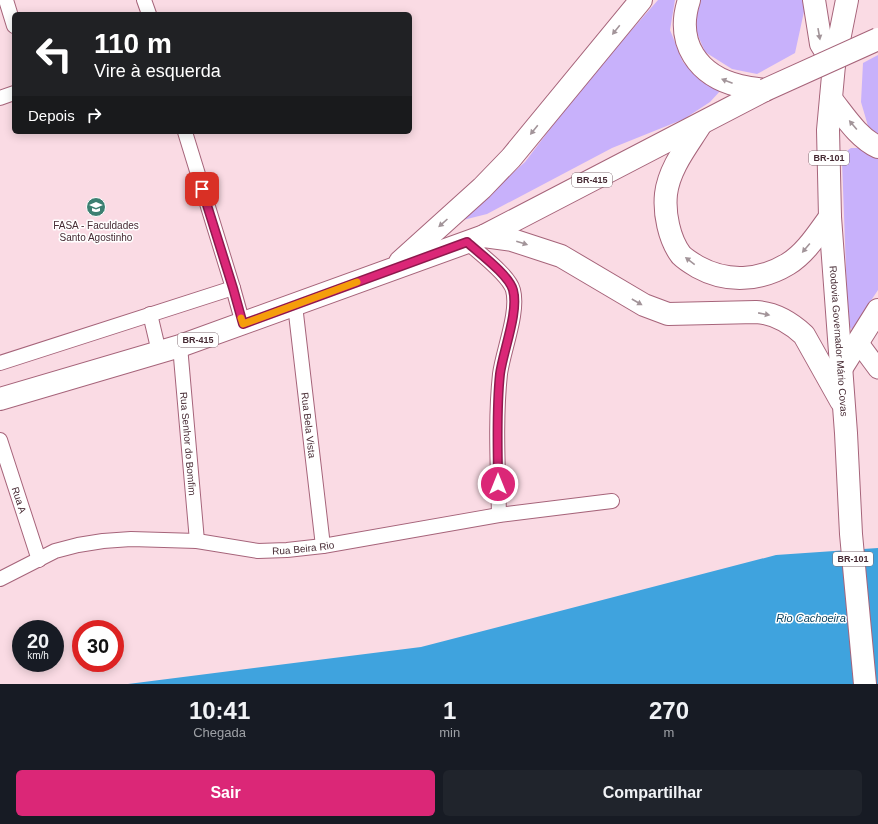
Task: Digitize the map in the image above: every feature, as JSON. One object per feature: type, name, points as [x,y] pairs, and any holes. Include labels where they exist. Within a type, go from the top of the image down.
[{"type":"highway","points":[[393,268],[482,188],[511,158],[641,0]]},
{"type":"highway","points":[[689,0],[685,24],[686,37],[689,48],[696,61],[720,79],[740,86],[765,90]]},
{"type":"highway","points":[[814,0],[821,44],[834,65]]},
{"type":"highway","name":"Rodovia Governador Mário Covas","points":[[847,0],[834,65],[828,130],[830,217],[846,433],[851,534],[865,684]]},
{"type":"highway","name":"BR-415","points":[[0,400],[180,346],[475,239],[765,90],[878,39]]},
{"type":"highway","points":[[831,99],[860,133],[873,145],[878,147]]},
{"type":"highway","points":[[702,123],[679,158],[666,193],[666,216],[668,226],[681,254],[692,264],[721,277],[737,279],[754,277],[772,272],[800,256],[830,217]]},
{"type":"highway","points":[[475,239],[512,240],[561,256],[644,305],[668,314],[756,312],[765,313],[779,318],[796,327],[804,335],[843,405]]},
{"type":"highway","points":[[841,369],[878,310]]},
{"type":"street","points":[[6,0],[12,20]]},
{"type":"street","points":[[144,0],[148,12]]},
{"type":"street","points":[[0,98],[12,94]]},
{"type":"street","points":[[186,134],[243,324]]},
{"type":"street","points":[[475,239],[504,275],[513,290],[514,306],[500,373],[498,408],[498,515]]},
{"type":"street","points":[[0,363],[233,288]]},
{"type":"street","name":"Rua Bela Vista","points":[[295,305],[323,546]]},
{"type":"street","points":[[150,314],[159,352]]},
{"type":"street","points":[[858,342],[878,369]]},
{"type":"street","name":"Rua Senhor do Bomfim","points":[[180,346],[197,541]]},
{"type":"street","name":"Rua A","points":[[0,440],[39,560]]},
{"type":"street","name":"Rua Beira Rio","points":[[0,579],[55,552],[78,545],[103,541],[131,539],[197,541],[258,551],[287,550],[323,546],[498,515],[612,501]]},
{"type":"shaded area","points":[[658,0],[675,0],[670,30],[683,62],[702,82],[721,90],[710,102],[684,119],[612,148],[487,214],[459,221],[525,162],[585,83]]},
{"type":"shaded area","points":[[701,0],[805,0],[805,7],[795,53],[757,74],[732,69],[705,52],[694,26]]},
{"type":"shaded area","points":[[878,55],[878,135],[868,126],[861,102],[863,63]]},
{"type":"shaded area","points":[[851,148],[861,148],[878,155],[878,290],[864,311],[856,331],[852,330],[848,324],[842,161],[844,153]]},
{"type":"water","name":"Rio Cachoeira","points":[[878,548],[878,684],[128,684],[421,647],[776,555]]},
{"type":"slow traffic","points":[[241,318],[243,324],[357,282]]},
{"type":"place","name":"FASA - Faculdades Santo Agostinho","points":[[96,207]]},
{"type":"route","points":[[202,189],[243,324],[467,242],[504,275],[513,290],[514,306],[500,373],[498,408],[498,484]]}]
